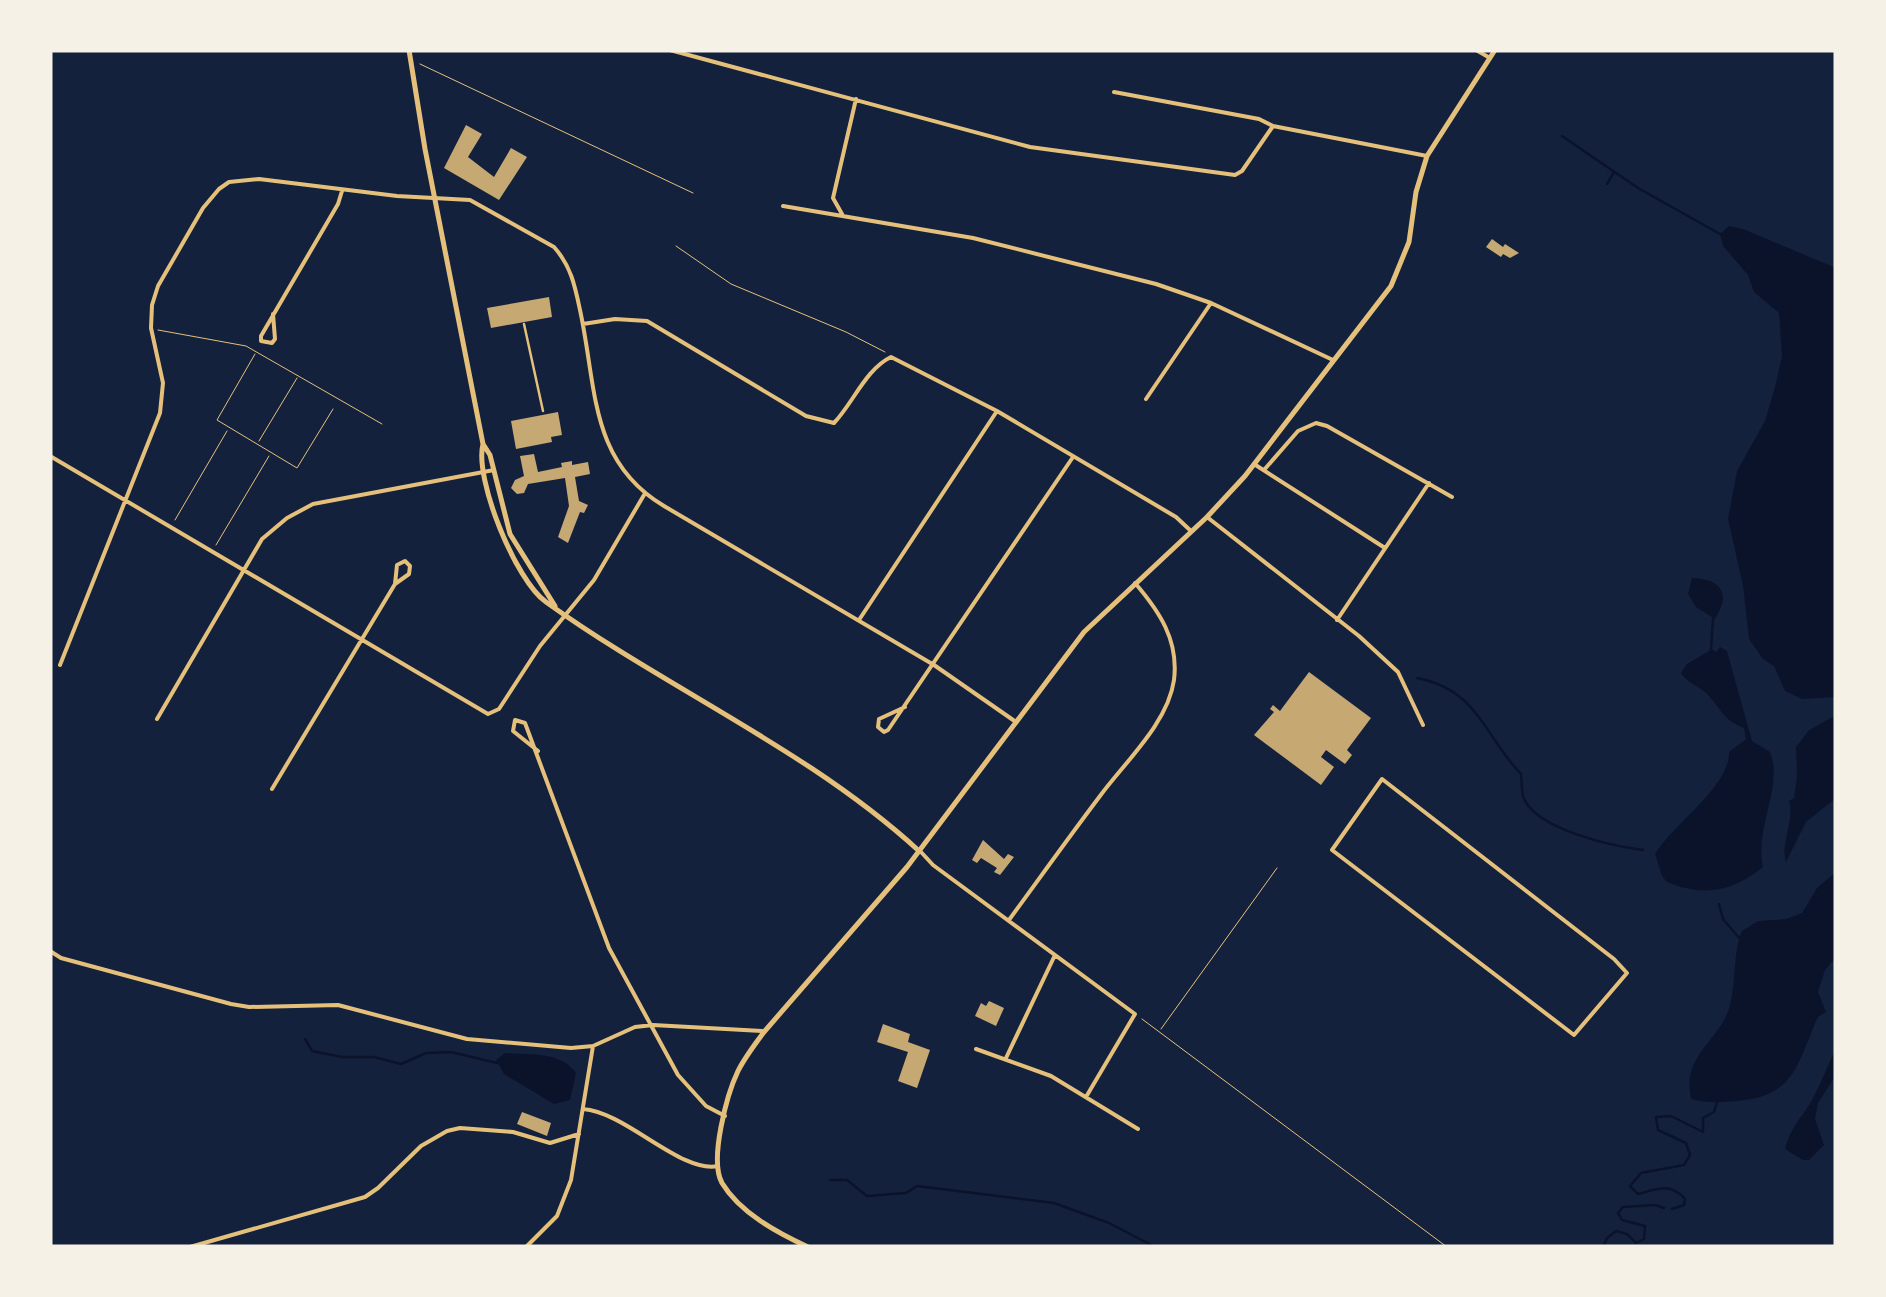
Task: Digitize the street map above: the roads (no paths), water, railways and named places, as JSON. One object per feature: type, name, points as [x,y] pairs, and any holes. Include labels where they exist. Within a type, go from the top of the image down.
[{"type":"street","points":[[670,50],[1030,147],[1235,175],[1242,171],[1273,126]]},
{"type":"street","points":[[704,59],[707,50]]},
{"type":"street","points":[[1476,50],[1490,58]]},
{"type":"street","points":[[808,1247],[756,1217],[726,1188],[718,1166],[733,1081],[764,1032],[920,851],[1084,632],[1207,517],[1254,464],[1395,279],[1409,242],[1416,192],[1427,156],[1495,50]]},
{"type":"street","points":[[409,53],[496,517],[509,552],[534,589],[547,604],[554,606]]},
{"type":"street","points":[[1114,92],[1427,156]]},
{"type":"street","points":[[842,214],[833,198],[856,99]]},
{"type":"street","points":[[60,666],[162,398],[163,384],[151,328],[158,286],[203,208],[223,185],[259,178],[480,204],[554,247],[573,278],[608,447],[630,482],[644,494],[934,665],[1016,722]]},
{"type":"street","points":[[274,314],[275,339],[272,344],[264,344],[261,336],[338,204],[342,190]]},
{"type":"street","points":[[782,206],[1022,248],[1156,284],[1211,304],[1333,360]]},
{"type":"street","points":[[1146,398],[1211,304]]},
{"type":"street","points":[[583,324],[647,320],[806,416],[834,423],[878,364],[891,357],[997,411],[1176,517],[1192,531]]},
{"type":"street","points":[[524,324],[543,411]]},
{"type":"street","points":[[858,621],[997,411]]},
{"type":"street","points":[[1264,470],[1298,431],[1316,423],[1452,496]]},
{"type":"street","points":[[483,444],[488,449],[515,546],[554,606],[618,652],[859,799],[926,860],[1135,1014],[1086,1097]]},
{"type":"street","points":[[50,456],[480,711],[492,714],[594,580],[644,494]]},
{"type":"street","points":[[904,707],[880,718],[878,727],[888,730],[934,665],[1073,457]]},
{"type":"street","points":[[1254,464],[1385,548]]},
{"type":"street","points":[[156,719],[269,532],[296,512],[314,504],[494,470]]},
{"type":"street","points":[[1337,620],[1429,483]]},
{"type":"street","points":[[1207,517],[1359,636],[1398,672],[1423,724]]},
{"type":"street","points":[[1009,920],[1148,733],[1171,692],[1171,641],[1157,609],[1135,583]]},
{"type":"street","points":[[272,789],[395,584]]},
{"type":"street","points":[[538,751],[514,731],[515,720],[525,723],[538,751],[609,948],[678,1075],[706,1106],[724,1116]]},
{"type":"street","points":[[1382,779],[1627,973],[1574,1035],[1332,850],[1382,779]]},
{"type":"street","points":[[50,951],[61,958],[135,980],[230,1004],[338,1005],[467,1038],[571,1048],[593,1046],[636,1027],[653,1025],[764,1032]]},
{"type":"street","points":[[1006,1058],[1056,955]]},
{"type":"street","points":[[526,1247],[557,1216],[571,1180],[593,1046]]},
{"type":"street","points":[[976,1050],[1051,1076],[1138,1129]]},
{"type":"street","points":[[583,1109],[614,1118],[698,1166],[718,1166]]},
{"type":"street","points":[[190,1247],[364,1196],[388,1179],[421,1146],[447,1131],[460,1128],[513,1132],[550,1144],[579,1134]]},
{"type":"water","points":[[1729,226],[1836,268],[1836,697],[1802,699],[1785,691],[1774,666],[1763,659],[1749,639],[1743,586],[1728,519],[1737,471],[1765,421],[1782,356],[1779,313],[1754,292],[1748,275],[1723,246],[1720,234]]},
{"type":"water","points":[[1692,578],[1710,581],[1721,590],[1722,602],[1715,619],[1696,607],[1688,594]]},
{"type":"water","points":[[1720,647],[1727,651],[1752,741],[1770,752],[1774,779],[1762,837],[1763,867],[1729,887],[1693,890],[1667,882],[1655,854],[1721,778],[1729,752],[1746,739],[1744,728],[1726,717],[1707,694],[1681,673],[1687,664]]},
{"type":"water","points":[[1836,715],[1836,798],[1806,822],[1786,862],[1789,801],[1794,798],[1797,776],[1796,747],[1809,730]]},
{"type":"water","points":[[1836,872],[1836,957],[1825,970],[1818,992],[1826,1012],[1818,1017],[1792,1074],[1772,1092],[1757,1098],[1714,1102],[1691,1099],[1691,1071],[1729,1008],[1742,931],[1758,921],[1786,919],[1802,913],[1817,888]]},
{"type":"water","points":[[1836,1048],[1836,1075],[1818,1103],[1815,1119],[1824,1145],[1809,1160],[1803,1160],[1785,1149],[1787,1142]]},
{"type":"water","points":[[505,1053],[544,1055],[570,1066],[576,1073],[570,1100],[554,1104],[504,1074],[496,1060]]},
{"type":"waterway","points":[[1562,136],[1638,188],[1720,234]]},
{"type":"waterway","points":[[1607,184],[1614,172]]},
{"type":"waterway","points":[[1711,650],[1713,619]]},
{"type":"waterway","points":[[1417,678],[1454,693],[1478,716],[1521,774],[1524,799],[1532,810],[1560,828],[1643,850]]},
{"type":"waterway","points":[[1719,904],[1723,919],[1740,939]]},
{"type":"waterway","points":[[305,1039],[312,1051],[342,1057],[374,1057],[401,1064],[426,1053],[451,1052],[497,1063]]},
{"type":"waterway","points":[[1672,1209],[1684,1205],[1685,1199],[1674,1190],[1663,1188],[1638,1194],[1630,1186],[1641,1173],[1684,1165],[1690,1155],[1686,1143],[1658,1130],[1656,1117],[1671,1116],[1703,1132],[1703,1118],[1714,1112],[1718,1099]]},
{"type":"waterway","points":[[830,1180],[847,1180],[867,1196],[906,1193],[917,1186],[1054,1203],[1109,1223],[1155,1247]]},
{"type":"waterway","points":[[1603,1247],[1616,1231],[1627,1234],[1636,1243],[1644,1239],[1645,1226],[1622,1220],[1618,1213],[1623,1207],[1664,1208]]}]
